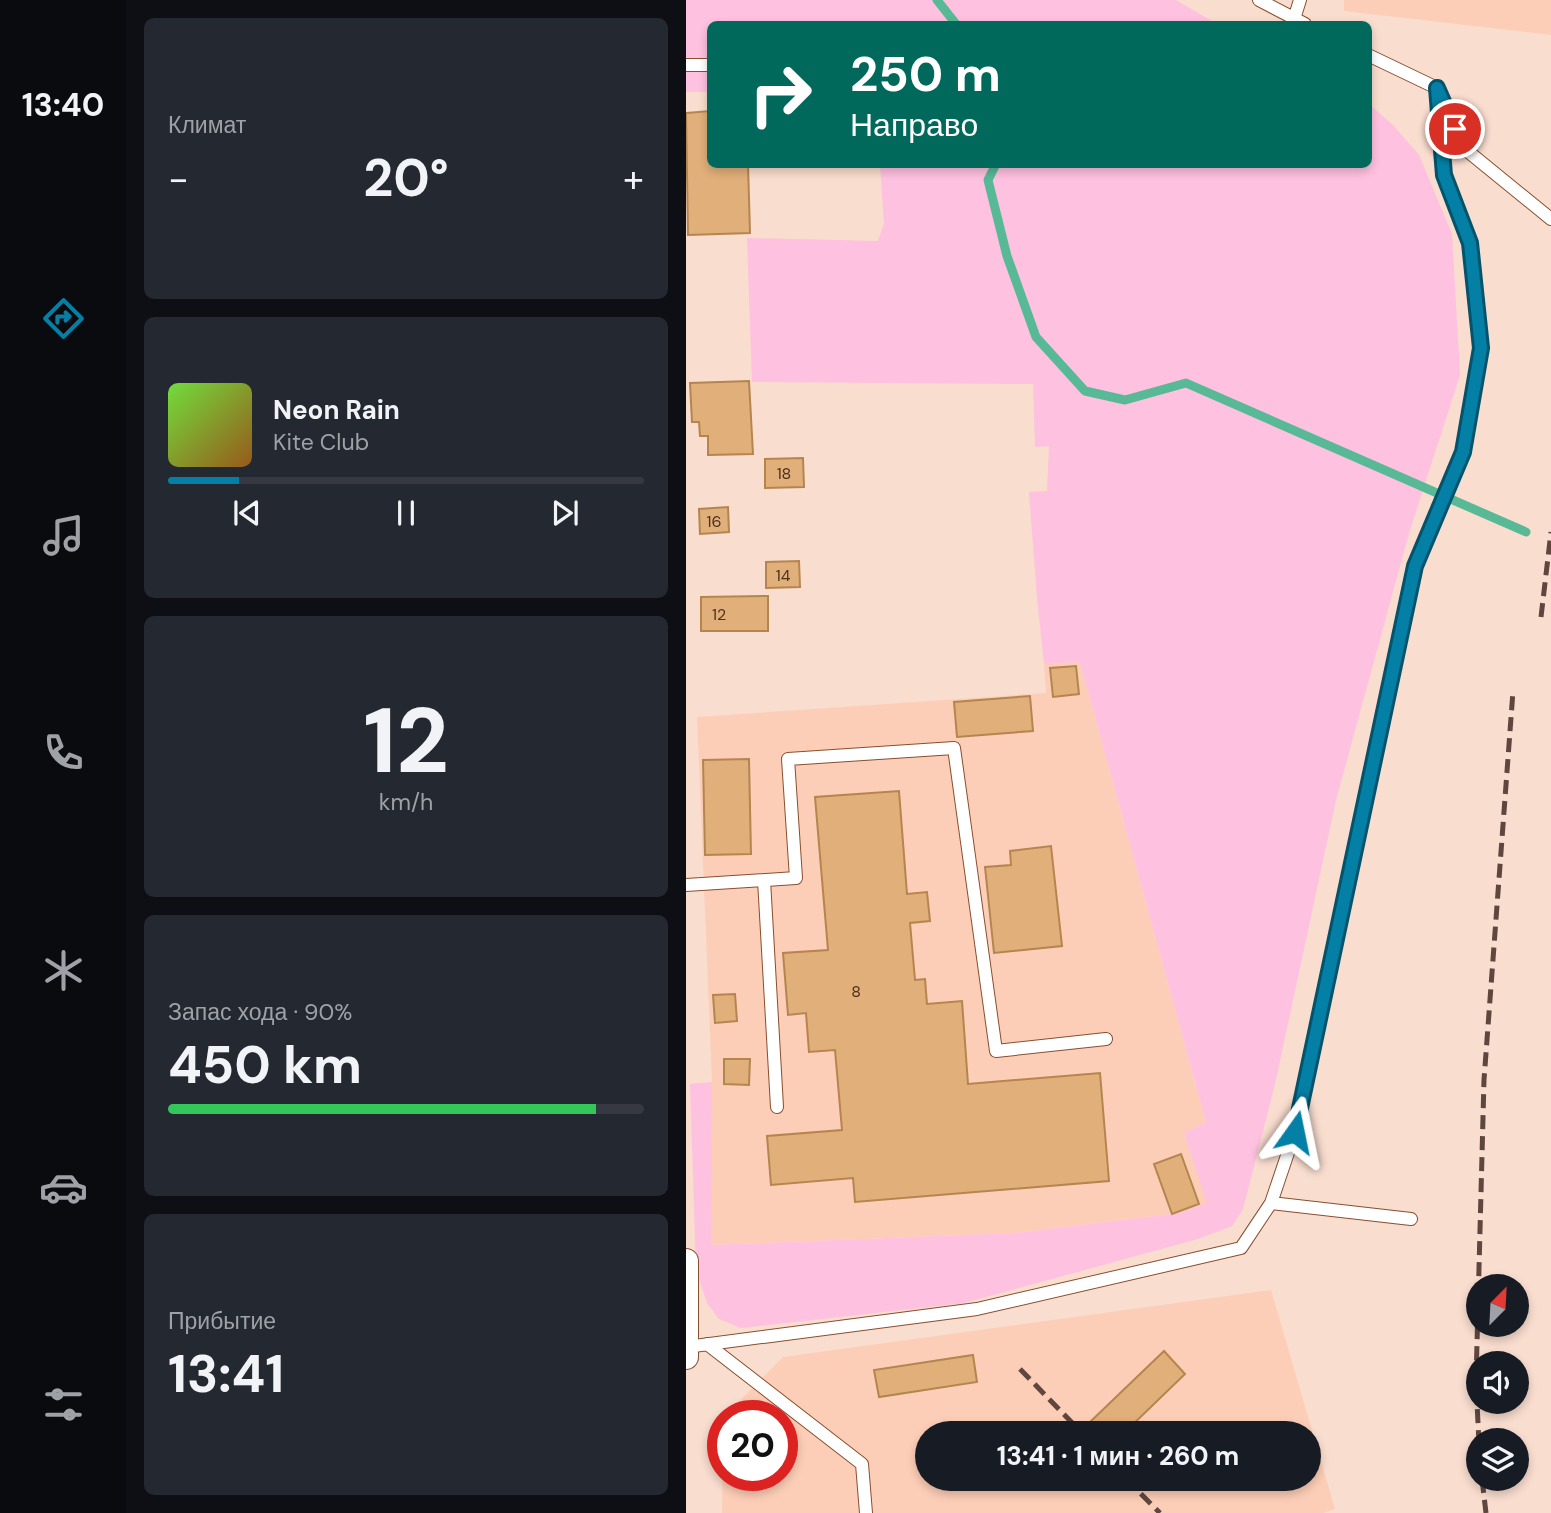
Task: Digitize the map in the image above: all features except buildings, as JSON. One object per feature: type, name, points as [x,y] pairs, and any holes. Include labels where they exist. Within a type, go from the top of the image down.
[{"type":"street","points":[[686,1261],[693,1349]]},
{"type":"lane","points":[[1259,0],[1298,21]]},
{"type":"lane","points":[[1300,0],[1300,21]]},
{"type":"lane","points":[[1372,57],[1437,88],[1465,149],[1551,219]]},
{"type":"lane","points":[[686,65],[707,65]]},
{"type":"lane","points":[[693,1349],[977,1309],[1241,1248],[1271,1203],[1295,1132],[1415,566],[1463,452],[1481,348],[1470,243],[1444,175],[1437,88]]},
{"type":"lane","points":[[686,885],[796,878],[788,759],[954,748],[996,1051],[1106,1039]]},
{"type":"lane","points":[[764,880],[777,1107]]},
{"type":"lane","points":[[1271,1203],[1411,1219]]},
{"type":"lane","points":[[693,1349],[862,1464],[866,1513]]},
{"type":"shaded area","points":[[686,0],[1176,0],[1212,21],[707,21],[707,92],[686,92]]},
{"type":"shaded area","points":[[1344,0],[1551,0],[1551,35],[1344,11]]},
{"type":"shaded area","points":[[1372,107],[1393,125],[1419,155],[1452,234],[1460,375],[1409,533],[1336,800],[1275,1084],[1243,1209],[1232,1226],[1198,1239],[964,1303],[741,1328],[719,1319],[707,1303],[696,1270],[690,1084],[712,1082],[711,1245],[1015,1233],[1180,1213],[1207,1203],[1184,1133],[1206,1122],[1080,662],[1044,664],[1029,492],[1047,491],[1049,446],[1035,447],[1033,384],[752,382],[747,238],[878,241],[884,223],[880,168],[1372,168]]},
{"type":"shaded area","points":[[1080,662],[1206,1122],[1184,1133],[1208,1203],[1180,1213],[1015,1233],[710,1245],[712,1082],[697,717],[1046,693],[1044,664]]},
{"type":"shaded area","points":[[1271,1290],[1309,1421],[915,1421],[915,1491],[1321,1491],[1321,1461],[1335,1509],[1323,1513],[722,1513],[722,1491],[798,1491],[798,1400],[741,1400],[783,1357]]},
{"type":"waterway","points":[[937,0],[954,21]]},
{"type":"waterway","points":[[994,168],[988,180],[1007,256],[1036,337],[1085,391],[1125,400],[1186,383],[1526,532]]},
{"type":"railway","points":[[1541,617],[1551,532]]},
{"type":"railway","points":[[1478,1428],[1476,1381],[1484,1080],[1513,691]]},
{"type":"railway","points":[[1020,1369],[1070,1421]]},
{"type":"railway","points":[[1138,1491],[1160,1513]]},
{"type":"railway","points":[[1483,1491],[1486,1513]]},
{"type":"route","points":[[1295,1132],[1415,566],[1463,452],[1481,348],[1470,243],[1444,175],[1437,88],[1455,129]]}]
